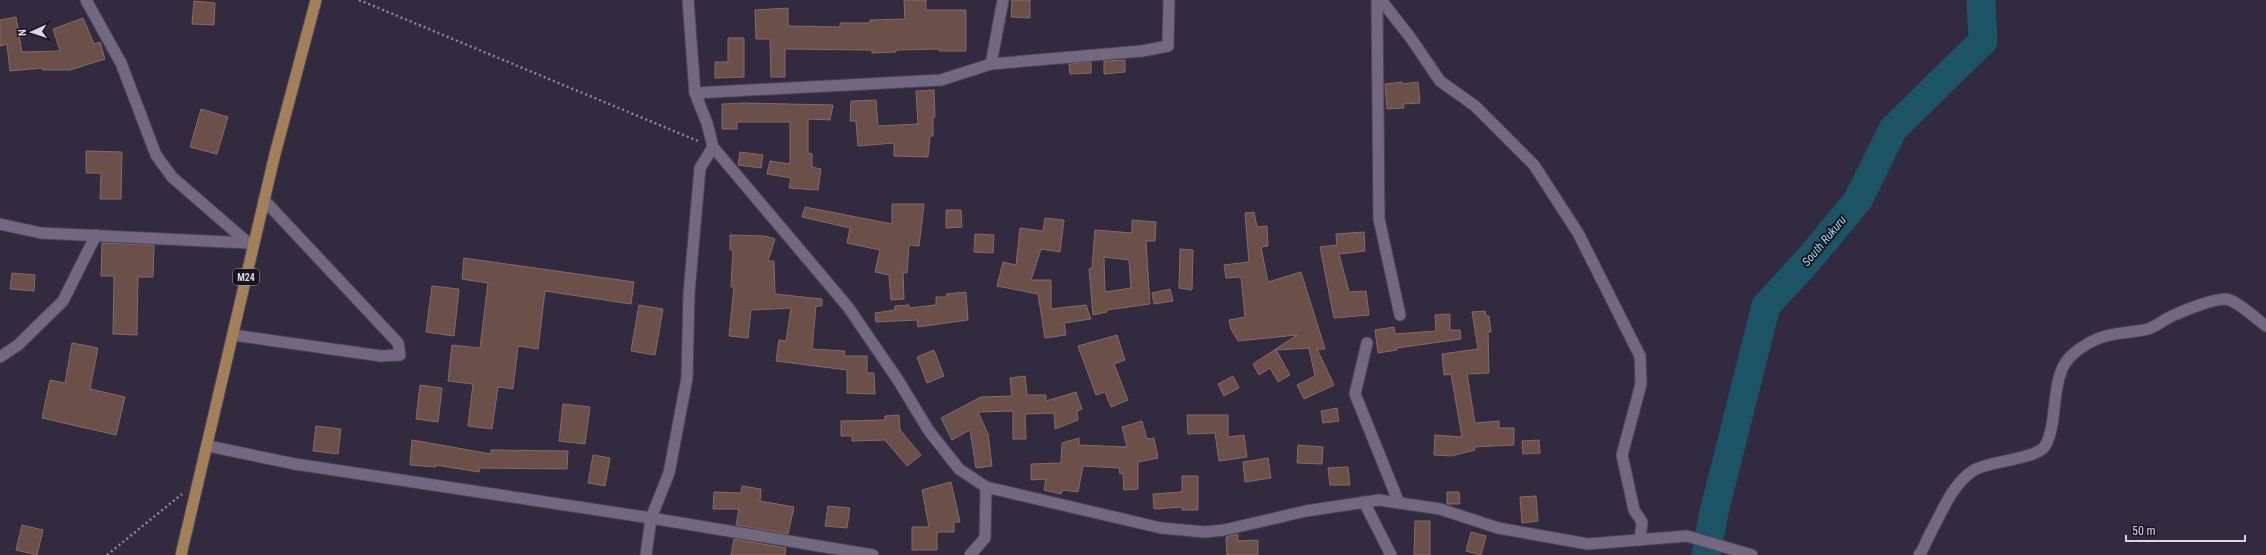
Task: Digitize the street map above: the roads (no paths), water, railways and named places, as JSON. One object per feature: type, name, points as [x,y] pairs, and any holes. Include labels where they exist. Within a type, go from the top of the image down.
[{"type":"main road","name":"M24","points":[[181,555],[197,484],[208,446],[233,335],[250,244],[264,200],[316,0]]},
{"type":"street","points":[[86,0],[121,63],[156,155],[172,177],[250,244]]},
{"type":"street","points":[[688,0],[695,93],[707,124],[713,147],[848,307],[898,380],[929,431],[959,470],[986,487],[1161,528],[1205,532],[1224,530],[1306,511],[1379,500],[1440,509],[1498,528],[1588,544],[1687,536],[1752,555]]},
{"type":"street","points":[[991,64],[1003,0]]},
{"type":"street","points":[[695,93],[941,80],[991,64],[1142,52],[1168,46],[1169,0]]},
{"type":"street","points":[[1377,0],[1379,219],[1400,315]]},
{"type":"street","points":[[1381,0],[1410,37],[1440,81],[1475,106],[1534,165],[1578,233],[1640,356],[1641,384],[1622,455],[1634,510],[1642,522],[1640,540]]},
{"type":"street","points":[[648,553],[651,518],[669,473],[688,378],[689,293],[700,168],[713,147]]},
{"type":"street","points":[[233,335],[381,356],[400,355],[398,343],[264,200]]},
{"type":"street","points":[[0,224],[42,233],[250,244]]},
{"type":"street","points":[[0,357],[18,345],[63,301],[96,235]]},
{"type":"street","points":[[1919,555],[1942,513],[1948,498],[1971,472],[1984,466],[2035,454],[2045,446],[2054,410],[2059,377],[2066,362],[2082,348],[2098,338],[2148,328],[2160,324],[2170,317],[2203,304],[2227,299],[2238,305],[2266,326]]},
{"type":"street","points":[[1367,343],[1355,394],[1399,503]]},
{"type":"street","points":[[208,446],[295,464],[651,518],[873,555]]},
{"type":"street","points":[[974,553],[985,538],[986,487]]},
{"type":"street","points":[[1364,502],[1391,555]]},
{"type":"waterway","name":"South Rukuru","points":[[1706,555],[1714,512],[1766,306],[1810,258],[1858,200],[1893,129],[1983,41],[1981,0]]}]
